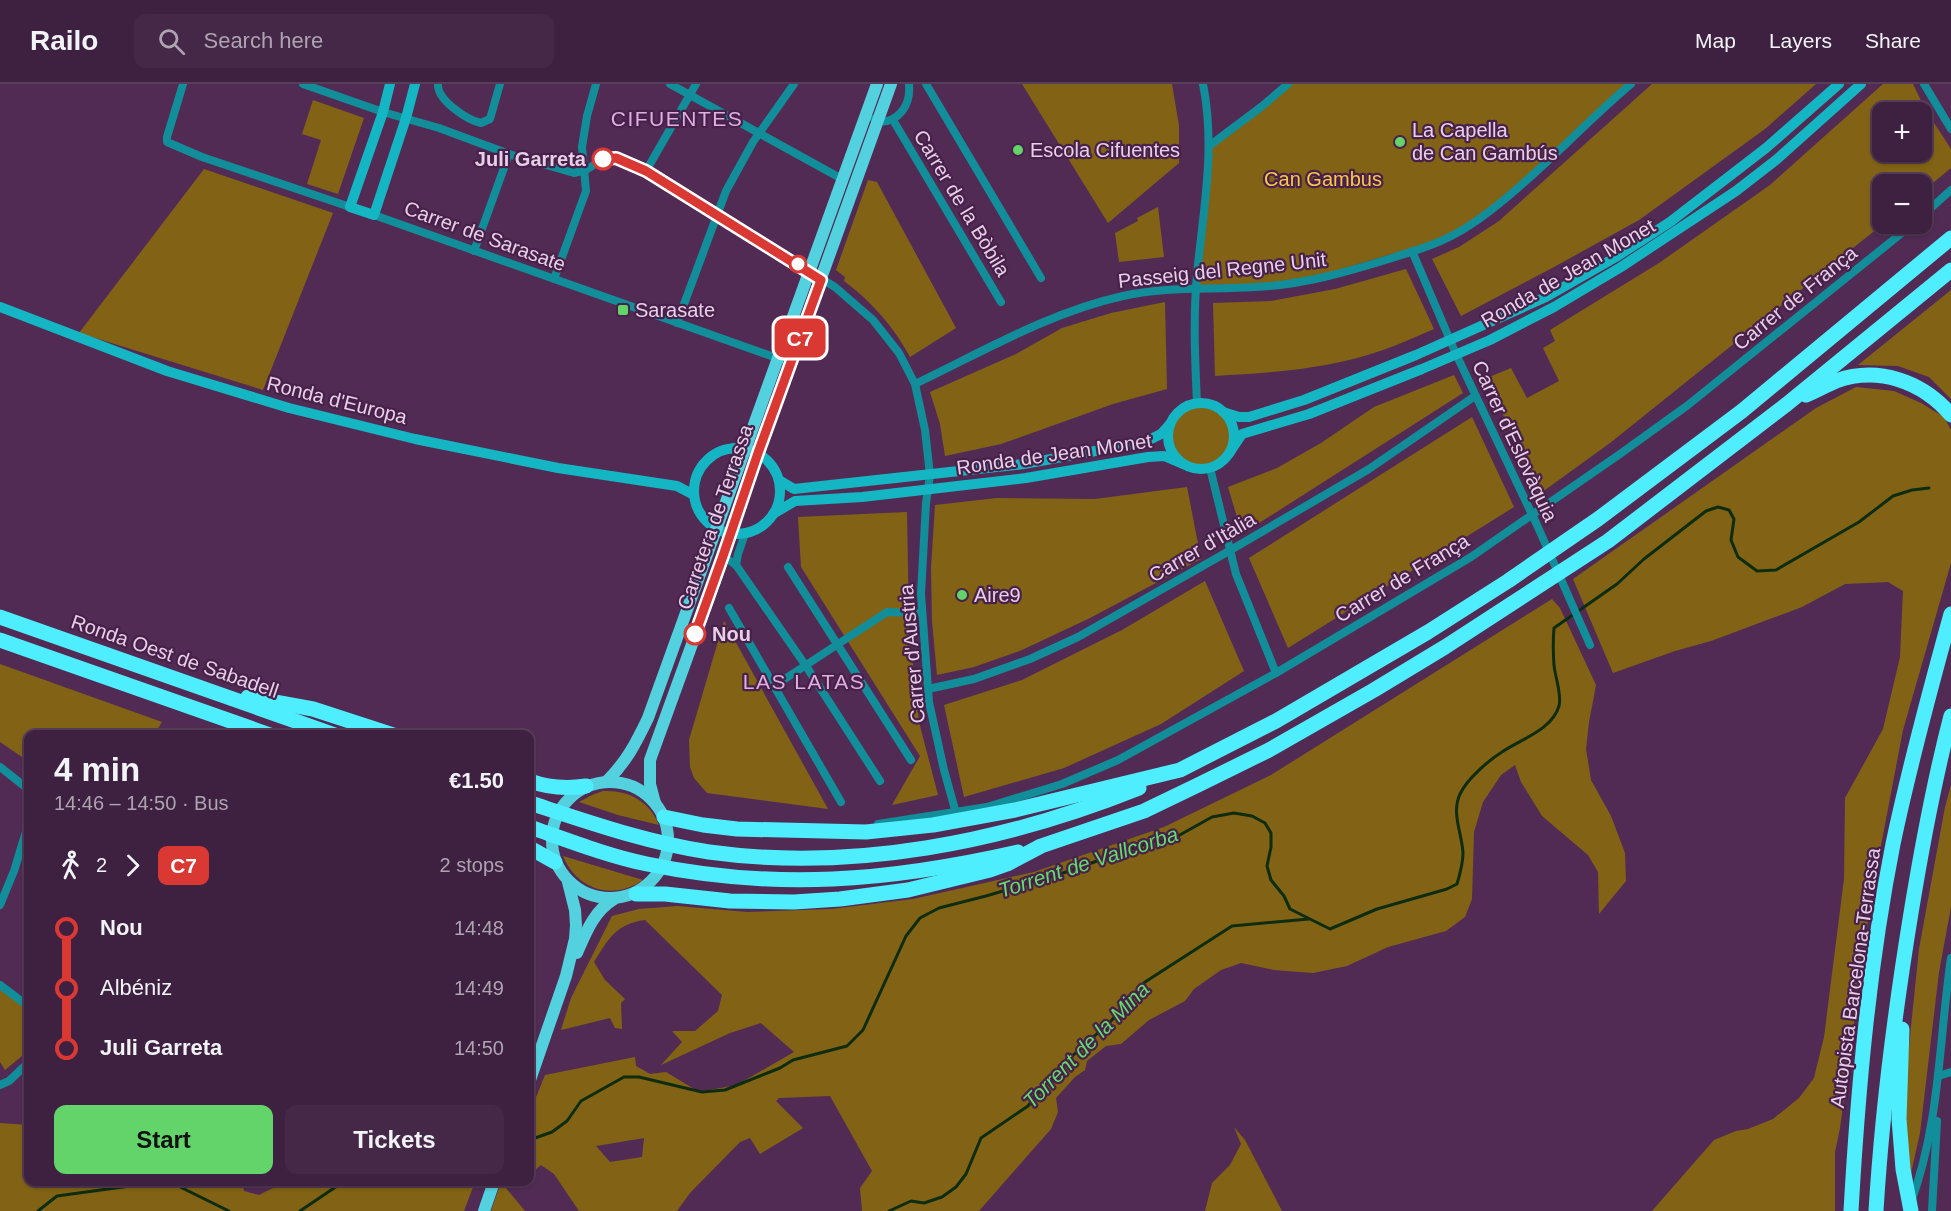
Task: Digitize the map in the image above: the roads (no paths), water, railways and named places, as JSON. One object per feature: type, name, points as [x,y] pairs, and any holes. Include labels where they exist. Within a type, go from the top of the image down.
[{"type":"highway","points":[[534,804],[652,840],[707,851],[762,857],[840,857],[969,841],[1033,826],[1081,810],[1180,770],[1266,726],[1428,632],[1508,581],[1743,411],[1951,238]]},
{"type":"highway","points":[[534,828],[645,863],[703,874],[759,880],[839,880],[910,873],[971,862],[1041,846],[1144,811],[1269,750],[1374,690],[1608,541],[1787,404],[1951,270]]},
{"type":"highway","points":[[1787,404],[1837,381],[1863,375],[1882,376],[1901,380],[1917,387],[1932,396],[1951,415]]},
{"type":"highway","name":"Autopista Barcelona-Terrassa","points":[[1851,1211],[1855,1137],[1866,1022],[1893,844],[1951,614]]},
{"type":"highway","name":"Ronda Oest de Sabadell","points":[[0,617],[321,730]]},
{"type":"highway","points":[[0,640],[255,730]]},
{"type":"highway","points":[[212,692],[284,702],[378,730]]},
{"type":"highway","points":[[1876,1211],[1884,1111],[1905,950],[1925,829],[1951,716]]},
{"type":"highway","points":[[216,717],[235,730]]},
{"type":"highway","points":[[665,820],[737,829],[866,832],[894,830],[978,818],[1180,770]]},
{"type":"highway","points":[[534,782],[562,789],[586,786]]},
{"type":"highway","points":[[636,894],[665,894],[738,901],[794,902],[840,899],[908,890],[990,870],[1007,864],[1041,846]]},
{"type":"highway","points":[[534,850],[554,857]]},
{"type":"highway","points":[[1905,950],[1899,1119],[1903,1169],[1910,1210]]},
{"type":"main road","name":"Carretera de Terrassa","points":[[655,803],[650,784],[650,760],[730,534],[777,358],[877,84]]},
{"type":"main road","name":"Carretera de Terrassa","points":[[607,781],[623,766],[632,753],[648,718],[713,530],[752,451],[791,363],[891,84]]},
{"type":"main road","points":[[713,530],[723,556]]},
{"type":"main road","points":[[534,1068],[566,976],[593,920],[604,905],[614,899],[636,894],[652,882],[664,863],[669,836],[665,820],[655,803],[635,787],[607,781],[586,786],[570,798],[559,812],[553,828],[554,857],[568,882],[576,910],[576,925],[566,976]]},
{"type":"main road","points":[[568,882],[589,896],[614,899]]},
{"type":"main road","points":[[484,1211],[493,1186]]},
{"type":"street","name":"Carrer de Sarasate","points":[[183,84],[166,137],[167,142],[202,157],[374,215],[791,363]]},
{"type":"street","points":[[303,84],[509,154],[574,173],[586,170],[603,159],[616,158],[646,171],[835,287],[873,320],[899,354],[915,384],[925,430],[930,475]]},
{"type":"street","points":[[350,207],[383,112],[390,84]]},
{"type":"street","points":[[374,215],[415,84]]},
{"type":"street","points":[[438,84],[439,93],[456,110],[471,121],[482,123],[490,118],[500,84]]},
{"type":"street","points":[[554,279],[586,191],[586,170],[582,147],[587,116],[597,84]]},
{"type":"street","points":[[670,84],[842,179]]},
{"type":"street","points":[[646,171],[696,84]]},
{"type":"street","points":[[677,323],[726,190],[759,132],[794,84]]},
{"type":"street","points":[[868,109],[877,122],[893,120],[905,106],[909,84]]},
{"type":"street","points":[[926,84],[1041,278]]},
{"type":"street","points":[[1197,403],[1196,290],[1209,164],[1208,113],[1203,84]]},
{"type":"street","points":[[1209,146],[1288,84]]},
{"type":"street","name":"Passeig del Regne Unit","points":[[915,384],[1083,306],[1125,295],[1169,289],[1196,290],[1291,284],[1347,272],[1449,237],[1481,218],[1523,184],[1631,84]]},
{"type":"street","name":"Ronda de Jean Monet","points":[[1223,412],[1239,417],[1249,417],[1304,400],[1450,340],[1546,297],[1616,257],[1670,222],[1766,148],[1839,84]]},
{"type":"street","name":"Ronda de Jean Monet","points":[[1230,452],[1242,434],[1309,414],[1490,340],[1554,307],[1670,236],[1736,191],[1776,160],[1861,84]]},
{"type":"street","points":[[1924,84],[1951,129]]},
{"type":"street","name":"Carrer de la Bòbila","points":[[893,120],[1001,302]]},
{"type":"street","points":[[474,251],[509,154]]},
{"type":"street","points":[[1932,207],[1951,189]]},
{"type":"street","name":"Carrer de França","points":[[842,831],[867,825],[987,807],[1062,784],[1109,764],[1276,674],[1471,557],[1532,515],[1688,405],[1901,234]]},
{"type":"street","name":"Carrer d'Eslovàquia","points":[[1412,251],[1456,354],[1537,525],[1590,645]]},
{"type":"street","name":"Ronda d'Europa","points":[[0,307],[167,371],[289,408],[415,439],[558,468],[677,486],[694,495]]},
{"type":"street","name":"Carrer d'Itàlia","points":[[928,689],[974,679],[1030,659],[1078,637],[1369,469],[1475,396]]},
{"type":"street","points":[[1197,403],[1208,404],[1223,412],[1232,426],[1233,441],[1230,452],[1225,458],[1210,468],[1198,469],[1183,464],[1175,457],[1169,447],[1168,435],[1170,424],[1183,408],[1197,403]]},
{"type":"street","name":"Ronda de Jean Monet","points":[[779,480],[794,489],[1024,464],[1145,442],[1161,434],[1170,424]]},
{"type":"street","points":[[736,565],[745,534],[730,534],[713,530],[700,512],[694,495],[695,478],[700,468],[713,454],[729,448],[752,451],[771,465],[779,480],[780,499],[773,514]]},
{"type":"street","name":"Ronda de Jean Monet","points":[[745,534],[758,528],[773,514],[795,501],[862,497],[1026,478],[1148,457],[1164,456],[1183,464]]},
{"type":"street","points":[[1210,468],[1229,551],[1246,602],[1276,674]]},
{"type":"street","name":"Ronda de Jean Monet","points":[[928,490],[930,475]]},
{"type":"street","points":[[677,486],[695,478]]},
{"type":"street","name":"Carrer d'Austria","points":[[928,490],[921,594],[929,702],[956,813]]},
{"type":"street","points":[[723,556],[736,565],[806,666],[880,781]]},
{"type":"street","points":[[788,567],[910,760]]},
{"type":"street","points":[[729,608],[841,802]]},
{"type":"street","points":[[774,686],[887,612],[922,613]]},
{"type":"street","points":[[0,767],[24,786]]},
{"type":"street","points":[[0,905],[24,838]]},
{"type":"street","points":[[1932,1211],[1938,1080],[1951,958]]},
{"type":"street","points":[[0,985],[24,1003]]},
{"type":"street","points":[[0,1085],[9,1081],[24,1067]]},
{"type":"street","points":[[1910,1210],[1924,1165],[1938,1080],[1951,1072]]},
{"type":"waterway","name":"Torrent de Vallcorba","points":[[534,1138],[552,1132],[567,1121],[581,1101],[624,1077],[639,1077],[702,1092],[725,1090],[780,1068],[793,1060],[847,1046],[863,1030],[906,936],[920,918],[939,908],[1063,873],[1154,841],[1169,841],[1212,817],[1234,813],[1252,816],[1265,823],[1271,833],[1267,866],[1271,880],[1284,896],[1290,909],[1330,929],[1377,909],[1447,889],[1457,884],[1462,865],[1463,853],[1457,808],[1463,788],[1491,760],[1543,728],[1559,706],[1560,696],[1553,646],[1554,628],[1617,584],[1644,559],[1706,511],[1718,507],[1729,510],[1734,519],[1731,540],[1738,557],[1757,571],[1776,570],[1859,522],[1893,496],[1929,488]]},
{"type":"waterway","name":"Torrent de la Mina","points":[[889,1211],[911,1201],[924,1203],[942,1197],[956,1187],[966,1174],[981,1138],[1028,1106],[1059,1068],[1111,1021],[1145,982],[1232,926],[1309,919]]},
{"type":"waterway","points":[[38,1211],[57,1196],[130,1186]]},
{"type":"waterway","points":[[178,1186],[229,1211]]},
{"type":"waterway","name":"Torrent de Vallcorba","points":[[300,1211],[337,1186]]},
{"type":"place","name":"La Capella de Can Gambús","points":[[1400,142]]},
{"type":"place","name":"Escola Cifuentes","points":[[1018,150]]},
{"type":"place","name":"Juli Garreta","points":[[603,159]]},
{"type":"place","name":"Sarasate","points":[[623,310]]},
{"type":"place","name":"Aire9","points":[[962,595]]},
{"type":"place","name":"Nou","points":[[695,634]]},
{"type":"district","name":"CIFUENTES","points":[[677,118]]},
{"type":"district","name":"LAS LATAS","points":[[804,681]]},
{"type":"park label","name":"Can Gambus","points":[[1323,179]]}]
